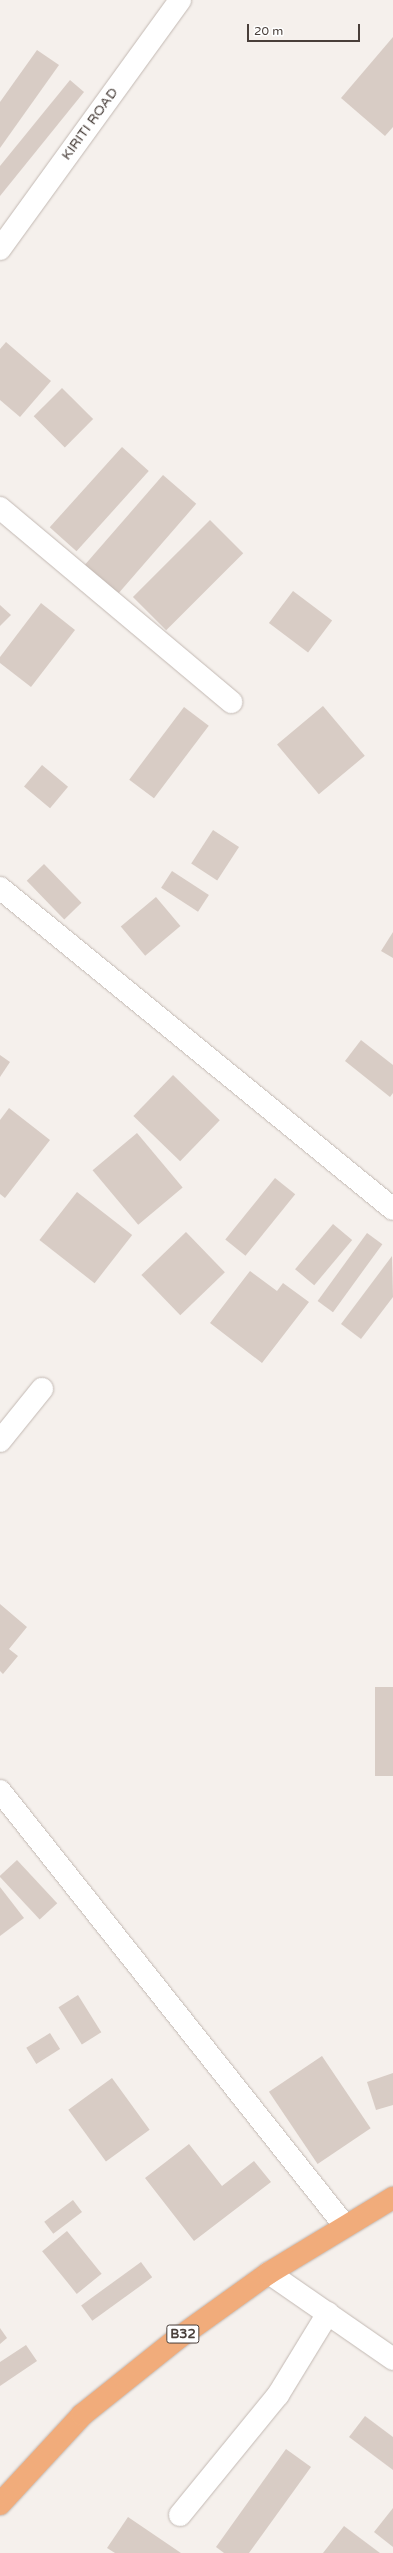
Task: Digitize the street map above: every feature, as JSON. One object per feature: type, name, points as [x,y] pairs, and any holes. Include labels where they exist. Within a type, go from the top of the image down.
[{"type":"highway","name":"B32","points":[[0,2504],[82,2415],[177,2339],[269,2273],[393,2198]]},
{"type":"street","name":"KIRITI ROAD","points":[[0,249],[180,0]]},
{"type":"street","points":[[0,508],[231,702]]},
{"type":"street","points":[[0,888],[393,1209]]},
{"type":"street","points":[[0,1441],[42,1389]]},
{"type":"street","points":[[0,1790],[345,2226]]},
{"type":"street","points":[[269,2273],[393,2360]]},
{"type":"street","points":[[180,2515],[278,2395],[328,2313]]},
{"type":"building","points":[[393,37],[393,127],[385,136],[341,98]]},
{"type":"building","points":[[37,50],[59,65],[0,148],[0,102]]},
{"type":"building","points":[[70,80],[84,92],[0,196],[0,166]]},
{"type":"building","points":[[6,342],[51,381],[20,417],[0,400],[0,349]]},
{"type":"building","points":[[62,388],[93,419],[65,447],[34,416]]},
{"type":"building","points":[[122,447],[149,471],[76,551],[50,527]]},
{"type":"building","points":[[163,475],[196,504],[117,594],[84,566]]},
{"type":"building","points":[[210,520],[243,553],[166,630],[133,597]]},
{"type":"building","points":[[293,591],[332,620],[308,652],[269,623]]},
{"type":"building","points":[[41,603],[75,630],[31,687],[0,663],[0,657]]},
{"type":"building","points":[[0,605],[11,615],[0,626]]},
{"type":"building","points":[[323,706],[365,756],[319,794],[277,745]]},
{"type":"building","points":[[184,707],[209,726],[154,798],[129,780]]},
{"type":"building","points":[[42,765],[68,787],[50,808],[24,786]]},
{"type":"building","points":[[213,830],[239,847],[217,880],[191,864]]},
{"type":"building","points":[[44,864],[82,903],[64,920],[27,881]]},
{"type":"building","points":[[172,871],[209,895],[198,912],[161,888]]},
{"type":"building","points":[[156,897],[180,926],[145,956],[121,927]]},
{"type":"building","points":[[393,932],[393,958],[381,951]]},
{"type":"building","points":[[361,1040],[393,1065],[393,1093],[390,1097],[345,1061]]},
{"type":"building","points":[[0,1055],[10,1062],[0,1077]]},
{"type":"building","points":[[173,1075],[220,1120],[180,1161],[133,1116]]},
{"type":"building","points":[[9,1108],[50,1140],[5,1198],[0,1194],[0,1120]]},
{"type":"building","points":[[137,1133],[183,1187],[138,1225],[93,1170]]},
{"type":"building","points":[[275,1178],[295,1194],[245,1256],[225,1239]]},
{"type":"building","points":[[77,1192],[132,1235],[95,1283],[39,1240]]},
{"type":"building","points":[[333,1224],[352,1240],[314,1285],[295,1269]]},
{"type":"building","points":[[186,1232],[225,1272],[180,1315],[141,1275]]},
{"type":"building","points":[[367,1233],[382,1244],[333,1312],[318,1301]]},
{"type":"building","points":[[392,1256],[393,1297],[361,1339],[341,1324]]},
{"type":"building","points":[[250,1271],[277,1291],[283,1283],[309,1302],[262,1363],[210,1323]]},
{"type":"building","points":[[0,1604],[27,1627],[9,1649],[18,1656],[3,1674],[0,1671]]},
{"type":"building","points":[[375,1687],[393,1687],[393,1776],[375,1776]]},
{"type":"building","points":[[17,1860],[57,1903],[40,1920],[0,1877]]},
{"type":"building","points":[[0,1887],[24,1918],[0,1936]]},
{"type":"building","points":[[78,1995],[101,2032],[82,2045],[58,2007]]},
{"type":"building","points":[[50,2033],[60,2049],[36,2064],[26,2048]]},
{"type":"building","points":[[322,2056],[371,2128],[318,2164],[269,2092]]},
{"type":"building","points":[[393,2073],[393,2105],[376,2110],[367,2082]]},
{"type":"building","points":[[112,2078],[150,2130],[106,2162],[68,2110]]},
{"type":"building","points":[[189,2144],[222,2186],[254,2161],[271,2182],[194,2241],[145,2178]]},
{"type":"building","points":[[73,2200],[82,2212],[53,2234],[44,2222]]},
{"type":"building","points":[[67,2231],[102,2274],[77,2294],[42,2251]]},
{"type":"building","points":[[141,2262],[152,2277],[92,2321],[81,2305]]},
{"type":"building","points":[[0,2328],[7,2338],[0,2344]]},
{"type":"building","points":[[26,2345],[37,2361],[0,2386],[0,2362]]},
{"type":"building","points":[[365,2416],[393,2437],[393,2470],[349,2437]]},
{"type":"building","points":[[286,2449],[311,2467],[249,2553],[224,2553],[216,2547]]},
{"type":"building","points":[[393,2508],[393,2547],[374,2532]]},
{"type":"building","points":[[128,2517],[181,2553],[115,2553],[107,2548]]},
{"type":"building","points":[[344,2526],[380,2553],[323,2553]]}]
